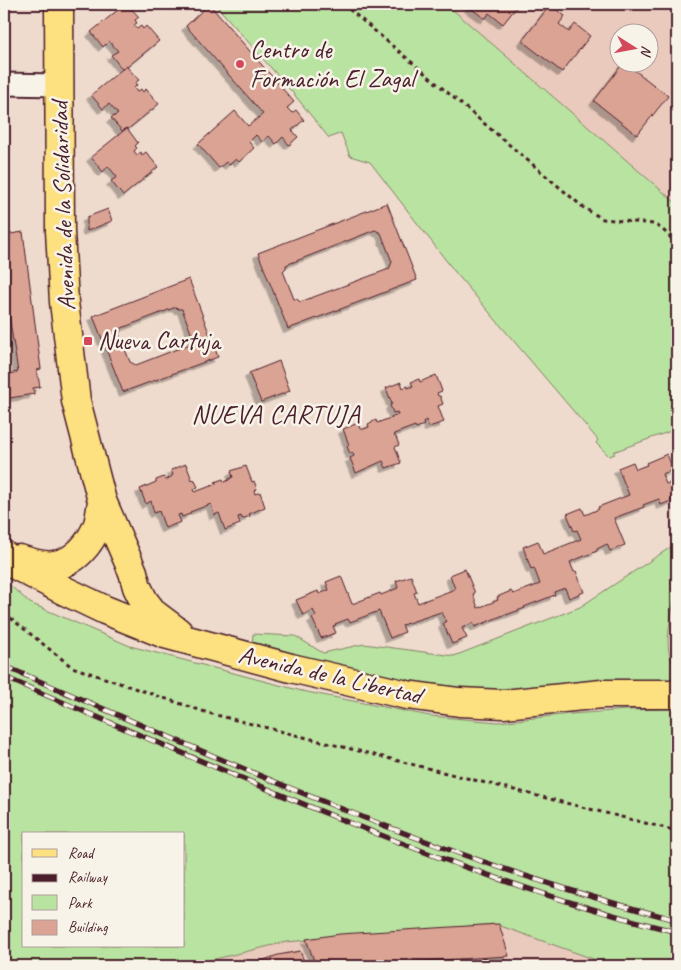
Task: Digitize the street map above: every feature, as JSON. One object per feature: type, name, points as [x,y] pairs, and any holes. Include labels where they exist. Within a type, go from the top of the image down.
[{"type":"main road","name":"Avenida de la Solidaridad","points":[[59,4],[60,231],[64,302],[76,401],[102,501],[144,601],[164,622],[194,642]]},
{"type":"main road","name":"Avenida de la Libertad","points":[[4,554],[53,566],[67,562],[79,554],[90,540],[98,524],[102,501]]},
{"type":"main road","name":"Avenida de la Libertad","points":[[4,554],[17,566],[30,573],[105,610],[165,634],[291,668],[407,695],[460,702],[504,704],[602,694],[677,694]]},
{"type":"street","points":[[4,84],[59,85]]},
{"type":"path","points":[[343,4],[584,208],[603,219],[654,224],[677,244]]},
{"type":"path","points":[[4,613],[72,667],[208,713],[677,831]]},
{"type":"shaded area","points":[[446,4],[677,4],[677,204]]},
{"type":"shaded area","points":[[495,924],[613,966],[186,966],[286,942]]},
{"type":"green space","points":[[215,4],[446,4],[677,204],[677,443],[671,431],[613,452],[615,454],[609,456],[596,443],[598,440],[455,272],[370,162],[350,156],[341,133],[329,138],[293,93]]},
{"type":"green space","points":[[677,543],[677,594],[671,617],[668,645],[672,662],[677,669],[677,681],[600,680],[517,690],[442,688],[274,653],[252,646],[253,634],[295,636],[323,653],[364,644],[454,656],[580,607]]},
{"type":"green space","points":[[4,580],[30,603],[130,646],[302,691],[430,716],[498,722],[570,714],[677,709],[677,966],[613,966],[495,924],[286,942],[186,966],[4,966]]},
{"type":"building","points":[[125,4],[139,17],[135,20],[137,23],[134,25],[137,29],[141,26],[143,29],[146,26],[159,41],[122,69],[111,55],[118,51],[109,41],[103,47],[91,32]]},
{"type":"building","name":"Centro de Formación El Zagal","points":[[209,4],[294,102],[287,108],[292,113],[296,110],[304,120],[292,130],[298,137],[289,145],[283,137],[276,144],[269,136],[262,142],[256,135],[249,142],[254,148],[239,162],[236,159],[229,165],[226,162],[219,168],[198,144],[235,111],[248,126],[263,114],[186,26]]},
{"type":"building","points":[[471,4],[519,4],[503,24],[489,13],[484,18],[469,7]]},
{"type":"building","points":[[550,5],[565,16],[559,24],[569,32],[575,24],[590,36],[562,72],[522,41]]},
{"type":"building","points":[[126,66],[139,80],[135,83],[137,85],[134,88],[137,92],[141,89],[143,92],[146,89],[159,104],[127,130],[127,128],[122,131],[111,118],[118,114],[109,104],[103,109],[91,95]]},
{"type":"building","points":[[616,72],[637,72],[668,96],[637,135],[594,101]]},
{"type":"building","points":[[127,128],[138,143],[134,151],[137,155],[141,152],[142,155],[146,152],[158,167],[123,196],[111,181],[117,177],[108,166],[103,172],[91,157]]},
{"type":"building","points":[[387,203],[417,280],[288,329],[258,253]],"holes":[[[375,230],[381,233],[392,262],[389,269],[300,302],[294,299],[283,271],[286,265]]]},
{"type":"building","points":[[108,209],[112,221],[87,231],[87,217]]},
{"type":"building","points":[[23,232],[41,369],[37,370],[40,387],[33,388],[34,394],[4,399],[4,375],[18,372],[4,284],[4,235]]},
{"type":"building","points":[[189,279],[218,357],[123,392],[93,316]],"holes":[[[176,307],[182,309],[193,338],[190,344],[136,365],[130,362],[119,334],[122,328]]]},
{"type":"building","points":[[279,361],[290,391],[261,402],[249,373]]},
{"type":"building","points":[[436,375],[442,391],[437,393],[443,404],[438,406],[444,422],[429,427],[426,420],[423,422],[424,425],[416,428],[415,426],[394,434],[399,445],[395,447],[401,463],[386,468],[383,461],[356,473],[350,458],[354,456],[353,453],[350,454],[343,429],[358,423],[360,429],[364,429],[369,427],[368,424],[376,420],[377,423],[398,415],[397,412],[393,413],[386,388],[401,382],[403,388],[407,386],[408,388],[413,386],[411,382],[419,379],[420,382]]},
{"type":"building","points":[[667,454],[673,470],[662,474],[666,484],[670,483],[676,499],[661,505],[659,499],[643,505],[644,507],[614,518],[625,545],[610,551],[607,544],[597,549],[597,551],[570,562],[574,572],[576,571],[584,592],[569,598],[565,588],[554,592],[555,595],[525,608],[475,627],[473,623],[462,628],[467,638],[452,644],[443,623],[446,622],[441,612],[402,625],[405,632],[390,638],[379,611],[350,622],[348,619],[335,624],[333,626],[336,633],[321,638],[312,618],[316,616],[313,610],[303,615],[296,600],[318,591],[319,594],[329,590],[326,582],[341,576],[352,604],[398,588],[396,581],[411,576],[417,592],[414,593],[418,603],[455,589],[450,575],[465,569],[475,593],[473,594],[478,608],[498,600],[497,597],[511,591],[513,594],[540,584],[534,568],[531,569],[523,547],[538,541],[543,554],[581,539],[577,530],[574,531],[567,514],[582,508],[585,515],[599,509],[598,507],[629,495],[618,468],[633,462],[636,469]]},
{"type":"building","points":[[186,464],[192,480],[194,479],[198,487],[194,489],[195,492],[216,484],[215,482],[223,479],[224,482],[229,480],[233,477],[231,471],[246,466],[257,489],[254,491],[255,494],[260,492],[265,507],[242,519],[241,516],[238,517],[240,524],[225,530],[219,513],[214,515],[211,504],[182,517],[181,514],[178,515],[181,522],[165,528],[159,511],[154,513],[151,501],[146,504],[140,489],[164,477],[165,480],[170,478],[173,475],[171,470]]},
{"type":"building","points":[[499,924],[509,956],[353,966],[316,966],[306,939],[340,934]]},
{"type":"building","points":[[300,951],[306,966],[247,966],[278,955]]},
{"type":"railway","points":[[4,666],[252,772],[420,839],[504,869],[590,896],[677,920]]},
{"type":"railway","points":[[4,677],[296,801],[484,874],[580,905],[677,932]]},
{"type":"place","name":"Centro de Formación El Zagal","points":[[240,64]]},
{"type":"place","name":"Nueva Cartuja","points":[[88,341]]},
{"type":"district","name":"NUEVA CARTUJA","points":[[276,414]]}]
